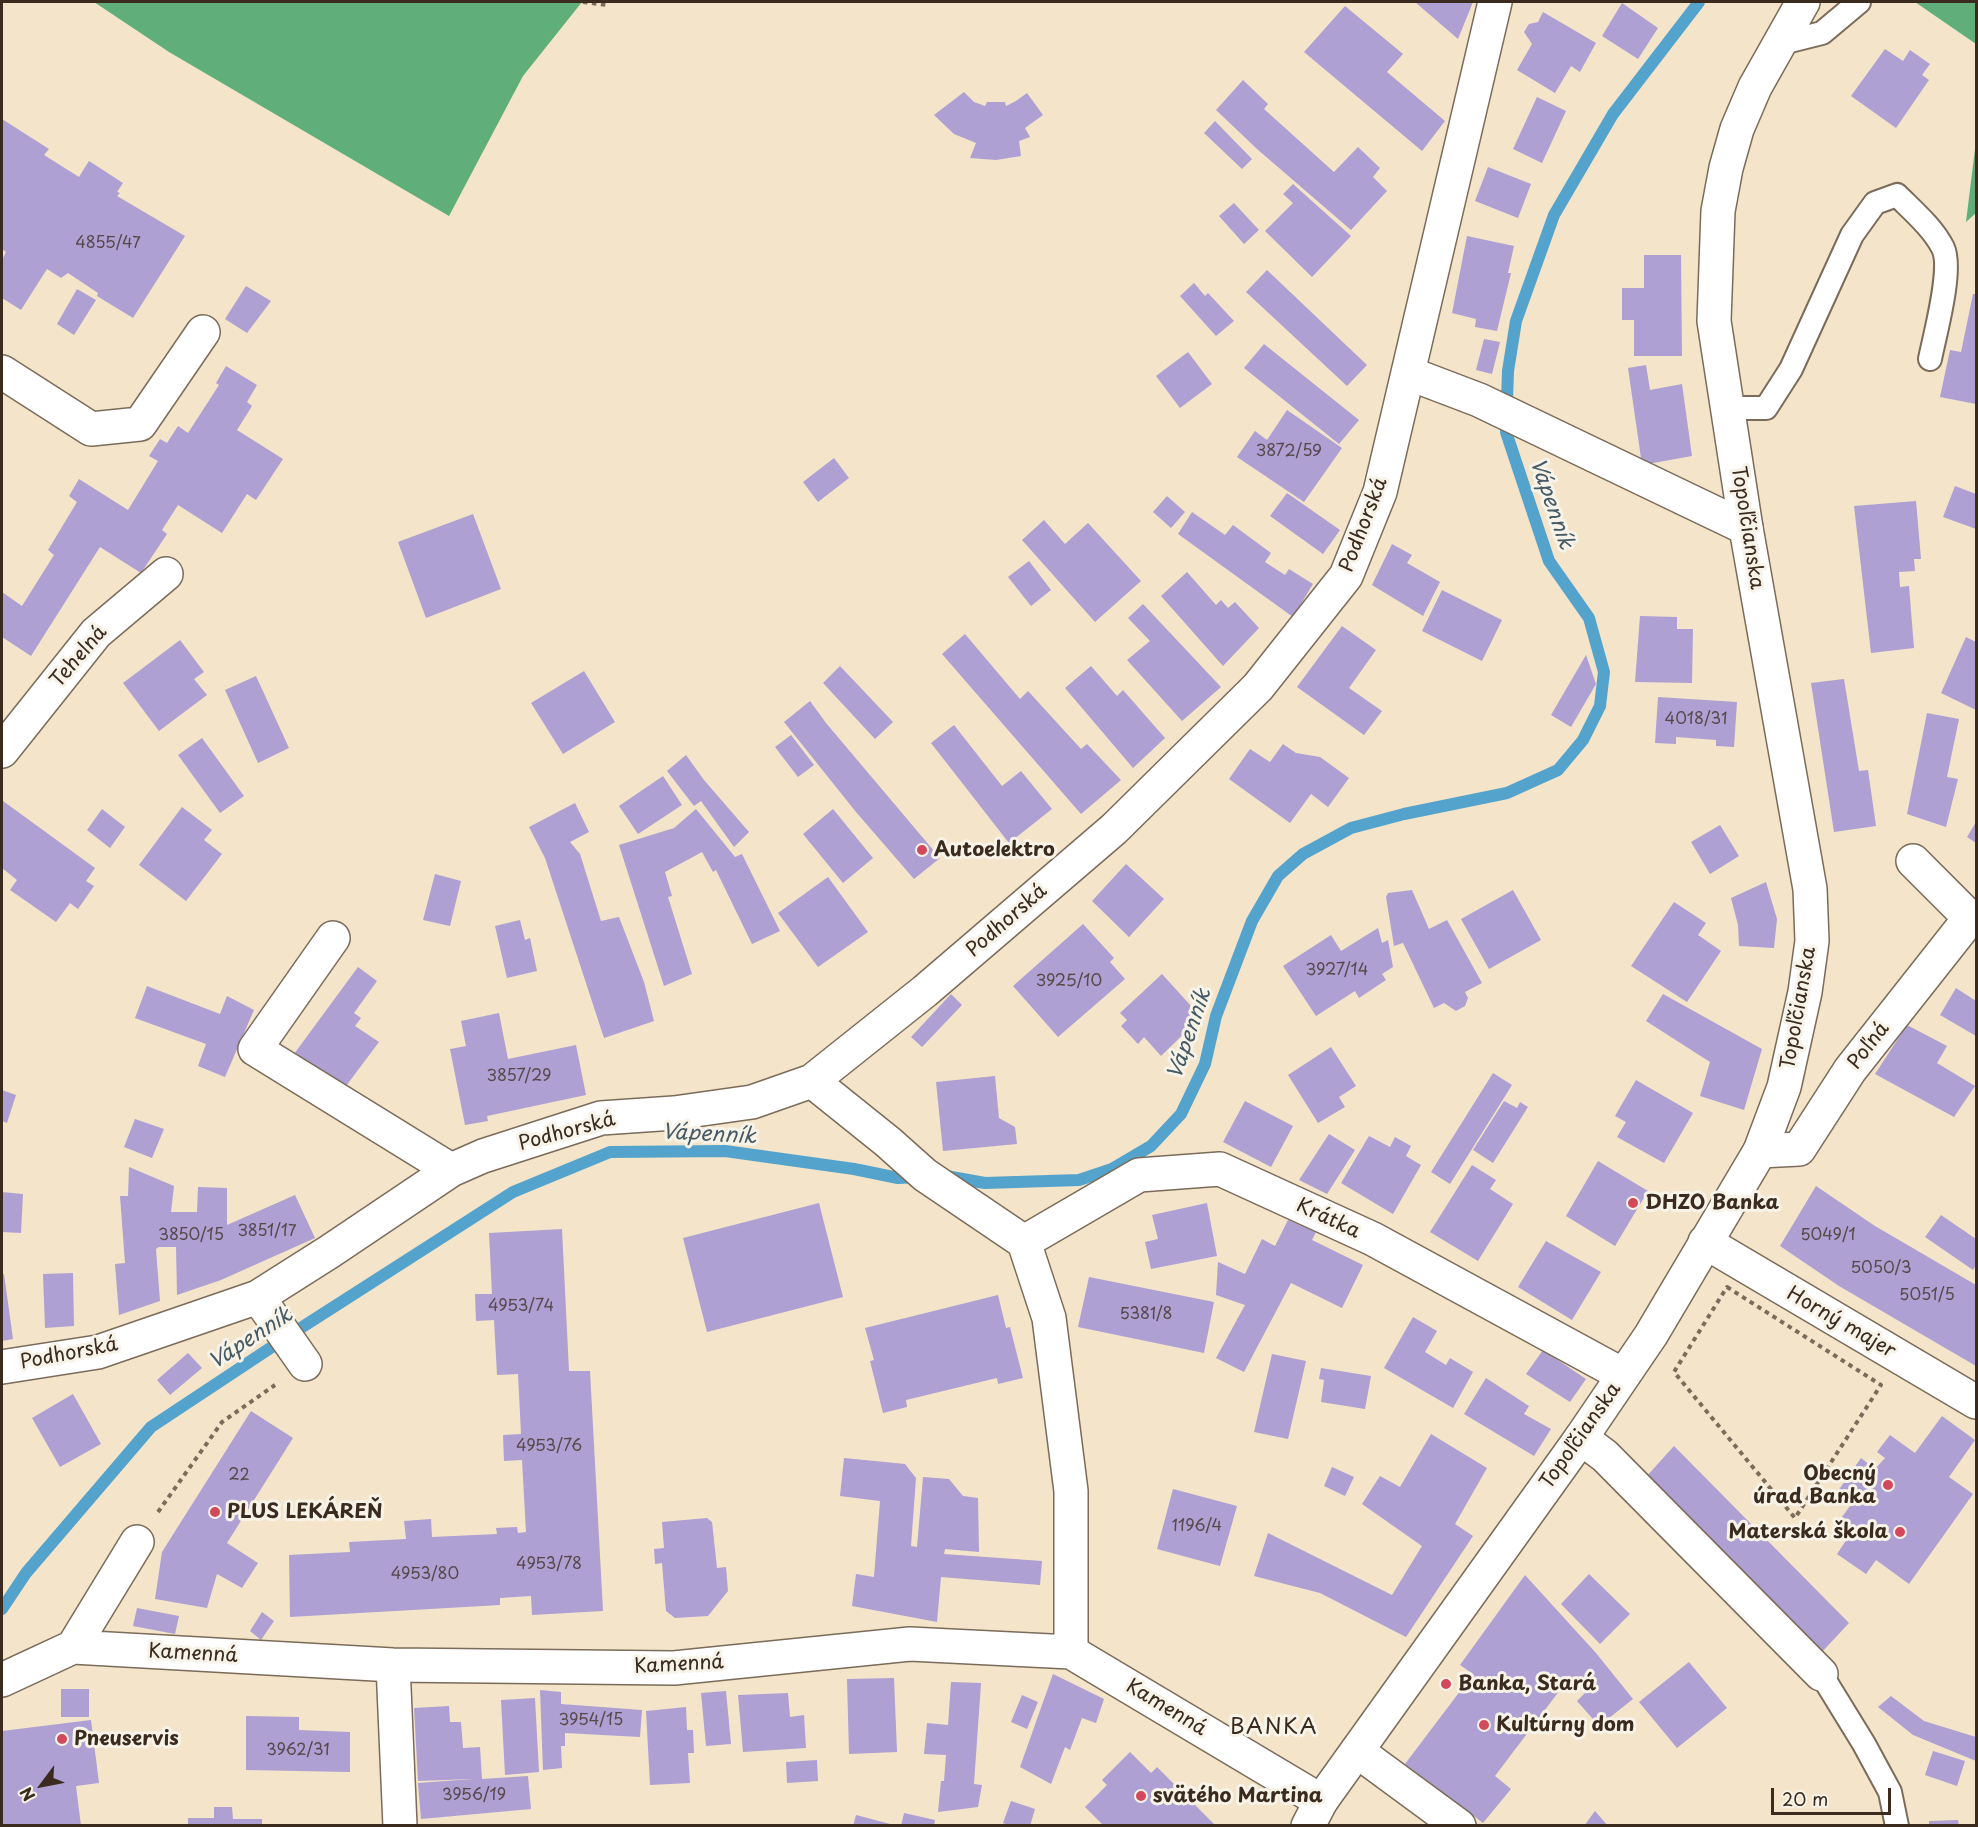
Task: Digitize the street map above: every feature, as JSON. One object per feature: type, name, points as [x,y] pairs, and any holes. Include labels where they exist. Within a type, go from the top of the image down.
[{"type":"street","name":"Podhorská","points":[[2,1367],[98,1352],[266,1309],[329,1252],[451,1170],[483,1156],[601,1118],[674,1113],[752,1102],[812,1081],[925,991],[1114,829],[1258,687],[1346,576],[1380,492],[1495,2]]},
{"type":"street","name":"Topoľčianska","points":[[1315,1813],[1581,1438],[1651,1335],[1760,1151],[1784,1087],[1805,992],[1812,941],[1810,889],[1746,528],[1714,321],[1718,211],[1726,168],[1737,129],[1778,44],[1803,2]]},
{"type":"street","points":[[2,372],[91,429],[140,424],[203,332]]},
{"type":"street","points":[[1408,373],[1479,400],[1746,528]]},
{"type":"street","name":"Tehelná","points":[[2,751],[96,633],[166,574]]},
{"type":"street","name":"Poľná","points":[[1760,1151],[1798,1149],[1850,1070],[1973,920],[1913,861]]},
{"type":"street","points":[[333,938],[255,1049],[451,1170]]},
{"type":"street","points":[[812,1081],[925,1175],[1024,1242],[1049,1318],[1071,1491],[1071,1652]]},
{"type":"street","name":"Krátka","points":[[1024,1242],[1139,1175],[1220,1169],[1373,1239],[1623,1375]]},
{"type":"street","name":"Horný majer","points":[[1706,1242],[1977,1402]]},
{"type":"street","points":[[266,1309],[305,1364]]},
{"type":"street","points":[[1581,1438],[1605,1456],[1821,1674]]},
{"type":"street","points":[[73,1647],[137,1542]]},
{"type":"street","name":"Kamenná","points":[[2,1680],[73,1647],[393,1665],[674,1668],[910,1644],[1071,1652],[1315,1813]]},
{"type":"street","points":[[393,1665],[400,1826]]},
{"type":"street","points":[[1358,1751],[1460,1826]]},
{"type":"lane","points":[[1778,44],[1822,33],[1859,2]]},
{"type":"lane","points":[[1727,408],[1766,408],[1791,369],[1852,234],[1875,203],[1897,195],[1921,219],[1944,249],[1946,282],[1930,359]]},
{"type":"lane","points":[[1821,1674],[1890,1792],[1898,1826]]},
{"type":"path","points":[[583,2],[607,5]]},
{"type":"path","points":[[1727,1287],[1881,1385],[1795,1518],[1674,1372],[1727,1287]]},
{"type":"path","points":[[137,1542],[222,1422],[305,1364]]},
{"type":"green space","points":[[94,2],[582,2],[523,76],[449,216],[169,52]]},
{"type":"green space","points":[[1915,2],[1976,2],[1976,44]]},
{"type":"green space","points":[[1976,141],[1976,213],[1966,222]]},
{"type":"building","points":[[1415,2],[1473,2],[1458,39]]},
{"type":"building","points":[[1622,3],[1658,28],[1638,59],[1602,36]]},
{"type":"building","points":[[1345,6],[1403,54],[1387,72],[1445,121],[1422,151],[1304,52]]},
{"type":"building","points":[[1543,12],[1596,43],[1580,72],[1571,66],[1555,93],[1517,70],[1532,44],[1524,32],[1529,24],[1538,22]]},
{"type":"building","points":[[1885,49],[1903,61],[1910,50],[1930,64],[1922,75],[1929,80],[1896,128],[1851,96]]},
{"type":"building","points":[[1243,80],[1268,104],[1264,109],[1334,172],[1358,147],[1380,168],[1373,177],[1387,191],[1351,230],[1257,149],[1216,110]]},
{"type":"building","points":[[964,92],[974,102],[985,106],[987,102],[1005,102],[1006,106],[1027,93],[1043,115],[1025,128],[1030,137],[1019,141],[1021,156],[996,160],[970,158],[976,143],[954,134],[934,115]]},
{"type":"building","points":[[1537,97],[1566,111],[1542,163],[1513,149]]},
{"type":"building","points":[[2,119],[49,149],[44,155],[79,177],[89,161],[123,183],[117,196],[185,236],[133,318],[97,296],[98,293],[68,273],[61,278],[47,269],[21,310],[2,298],[2,260],[6,252],[2,249]]},
{"type":"building","points":[[1215,121],[1252,159],[1242,169],[1204,133]]},
{"type":"building","points":[[1488,167],[1531,184],[1518,218],[1475,201]]},
{"type":"building","points":[[1293,184],[1351,236],[1312,277],[1265,231],[1293,203],[1283,194]]},
{"type":"building","points":[[1234,203],[1259,230],[1244,244],[1219,216]]},
{"type":"building","points":[[1467,236],[1514,246],[1508,273],[1511,273],[1497,331],[1475,327],[1476,319],[1452,313]]},
{"type":"building","points":[[1644,255],[1681,255],[1682,356],[1634,356],[1634,320],[1622,320],[1622,288],[1644,288]]},
{"type":"building","points":[[1267,270],[1367,365],[1347,386],[1246,292]]},
{"type":"building","points":[[1194,283],[1205,296],[1208,293],[1234,321],[1216,336],[1180,296]]},
{"type":"building","points":[[246,286],[271,301],[247,333],[225,319]]},
{"type":"building","points":[[77,289],[96,300],[74,335],[57,324]]},
{"type":"building","points":[[1973,294],[1976,294],[1976,404],[1940,397],[1950,350],[1961,352]]},
{"type":"building","points":[[1484,339],[1500,342],[1492,374],[1476,370]]},
{"type":"building","points":[[1264,344],[1359,420],[1339,444],[1244,368]]},
{"type":"building","points":[[1188,352],[1212,384],[1180,408],[1156,376]]},
{"type":"building","points":[[1646,365],[1650,390],[1682,384],[1692,456],[1642,465],[1628,368]]},
{"type":"building","points":[[226,366],[257,385],[247,402],[252,406],[237,430],[283,459],[256,500],[247,494],[222,533],[178,505],[162,530],[167,534],[141,573],[100,547],[31,656],[2,637],[2,592],[22,606],[54,555],[48,550],[77,502],[69,496],[79,479],[128,510],[158,461],[149,456],[160,439],[167,443],[178,426],[188,433],[219,385],[216,383]]},
{"type":"building","points":[[1287,410],[1342,448],[1304,502],[1237,457],[1255,431],[1267,440]]},
{"type":"building","points":[[834,458],[849,478],[818,502],[803,482]]},
{"type":"building","points":[[1955,486],[1976,494],[1976,529],[1943,517]]},
{"type":"building","points":[[1287,493],[1340,530],[1323,554],[1270,516]]},
{"type":"building","points":[[1167,496],[1185,512],[1171,528],[1153,512]]},
{"type":"building","points":[[1916,501],[1921,559],[1914,559],[1915,571],[1899,572],[1900,587],[1909,586],[1914,648],[1871,653],[1854,506]]},
{"type":"building","points":[[1192,512],[1225,535],[1233,525],[1271,553],[1265,562],[1285,575],[1289,569],[1313,584],[1293,617],[1178,534]]},
{"type":"building","points":[[473,514],[501,589],[426,618],[398,542]]},
{"type":"building","points":[[1044,520],[1065,544],[1088,523],[1141,581],[1095,622],[1022,540]]},
{"type":"building","points":[[1392,544],[1412,555],[1407,563],[1440,582],[1423,616],[1372,585]]},
{"type":"building","points":[[1029,561],[1051,590],[1031,606],[1008,577]]},
{"type":"building","points":[[1187,572],[1216,605],[1221,600],[1228,608],[1235,602],[1259,628],[1223,666],[1161,596]]},
{"type":"building","points":[[1442,590],[1502,620],[1482,661],[1422,631]]},
{"type":"building","points":[[1143,604],[1221,687],[1182,721],[1127,660],[1150,641],[1128,618]]},
{"type":"building","points":[[1640,616],[1677,617],[1677,629],[1693,629],[1692,683],[1635,682]]},
{"type":"building","points":[[1342,626],[1376,650],[1349,688],[1382,711],[1364,735],[1297,687]]},
{"type":"building","points":[[965,634],[1020,699],[1028,691],[1081,749],[1087,744],[1121,780],[1081,814],[942,654]]},
{"type":"building","points":[[1966,637],[1976,642],[1976,710],[1941,693]]},
{"type":"building","points":[[180,640],[204,672],[194,679],[207,695],[159,731],[123,683]]},
{"type":"building","points":[[1586,655],[1596,684],[1571,727],[1551,715]]},
{"type":"building","points":[[840,666],[893,722],[875,739],[823,683]]},
{"type":"building","points":[[1091,666],[1117,696],[1123,690],[1165,738],[1133,768],[1065,688]]},
{"type":"building","points":[[584,671],[615,722],[563,754],[531,703]]},
{"type":"building","points":[[256,676],[289,748],[258,763],[225,690]]},
{"type":"building","points":[[1844,679],[1859,771],[1868,770],[1876,826],[1834,832],[1811,683]]},
{"type":"building","points":[[1658,697],[1737,702],[1734,747],[1716,746],[1716,740],[1676,737],[1676,744],[1655,743]]},
{"type":"building","points":[[810,701],[940,858],[914,879],[856,812],[784,722]]},
{"type":"building","points":[[1927,713],[1959,719],[1947,777],[1958,779],[1946,827],[1907,814]]},
{"type":"building","points":[[954,725],[1002,786],[1021,771],[1052,809],[1009,843],[931,743]]},
{"type":"building","points":[[791,735],[814,765],[798,777],[775,747]]},
{"type":"building","points":[[202,738],[244,796],[220,813],[178,755]]},
{"type":"building","points":[[1283,744],[1296,753],[1320,757],[1349,778],[1328,807],[1311,794],[1290,823],[1229,779],[1250,749],[1270,762]]},
{"type":"building","points":[[686,755],[704,780],[749,832],[734,847],[701,801],[694,806],[667,771]]},
{"type":"building","points":[[663,776],[682,805],[638,834],[619,806]]},
{"type":"building","points":[[3,801],[95,868],[86,881],[94,886],[78,909],[70,903],[56,922],[10,890],[17,880],[2,868]]},
{"type":"building","points":[[575,803],[589,832],[570,842],[580,854],[601,921],[619,917],[644,982],[654,1021],[604,1038],[545,858],[529,827]]},
{"type":"building","points":[[182,807],[212,830],[204,840],[222,854],[186,901],[139,865]]},
{"type":"building","points":[[102,809],[125,827],[110,848],[87,830]]},
{"type":"building","points":[[696,809],[735,857],[742,854],[780,931],[752,944],[716,870],[713,872],[702,852],[665,872],[672,896],[668,897],[692,974],[664,986],[619,845],[674,828]]},
{"type":"building","points":[[833,809],[873,858],[843,883],[803,834]]},
{"type":"building","points":[[1976,822],[1976,843],[1967,837]]},
{"type":"building","points":[[1720,825],[1739,856],[1710,874],[1691,842]]},
{"type":"building","points":[[1126,864],[1164,899],[1129,937],[1092,901]]},
{"type":"building","points":[[435,874],[461,881],[450,926],[423,920]]},
{"type":"building","points":[[828,877],[868,932],[818,967],[778,913]]},
{"type":"building","points":[[1766,882],[1777,919],[1774,948],[1739,946],[1738,925],[1731,898]]},
{"type":"building","points":[[1412,890],[1429,929],[1447,920],[1482,983],[1465,992],[1468,998],[1465,1006],[1456,1011],[1444,1003],[1434,1008],[1403,943],[1394,946],[1386,897],[1388,893]]},
{"type":"building","points":[[1513,890],[1541,940],[1489,969],[1461,919]]},
{"type":"building","points":[[1674,902],[1706,923],[1698,935],[1721,951],[1687,1002],[1631,966]]},
{"type":"building","points":[[520,920],[525,940],[530,938],[537,971],[507,978],[495,926]]},
{"type":"building","points":[[1083,924],[1114,958],[1110,962],[1125,979],[1058,1037],[1013,986]]},
{"type":"building","points":[[1378,928],[1382,943],[1388,940],[1393,967],[1382,974],[1386,980],[1359,998],[1355,991],[1316,1016],[1283,966],[1331,935],[1341,951]]},
{"type":"building","points":[[358,967],[377,981],[354,1013],[361,1018],[355,1026],[379,1042],[343,1090],[294,1054]]},
{"type":"building","points":[[1162,974],[1201,1017],[1161,1056],[1144,1037],[1138,1044],[1121,1026],[1127,1020],[1120,1013]]},
{"type":"building","points":[[147,986],[220,1014],[227,996],[254,1010],[225,1077],[198,1066],[206,1044],[135,1018]]},
{"type":"building","points":[[1956,988],[1976,1001],[1976,1036],[1940,1015]]},
{"type":"building","points":[[951,994],[962,1005],[922,1047],[911,1037]]},
{"type":"building","points":[[1663,994],[1762,1049],[1744,1110],[1700,1096],[1710,1062],[1646,1021]]},
{"type":"building","points":[[499,1013],[508,1059],[576,1045],[586,1095],[487,1116],[488,1121],[465,1125],[450,1049],[466,1046],[461,1021]]},
{"type":"building","points":[[1907,1025],[1947,1046],[1937,1063],[1975,1086],[1954,1117],[1875,1074]]},
{"type":"building","points":[[1331,1047],[1356,1086],[1339,1097],[1345,1107],[1318,1123],[1288,1075]]},
{"type":"building","points":[[1493,1073],[1512,1085],[1450,1184],[1431,1172]]},
{"type":"building","points":[[995,1076],[999,1118],[1015,1127],[1017,1144],[943,1151],[936,1082]]},
{"type":"building","points":[[1636,1080],[1693,1113],[1664,1163],[1617,1137],[1626,1122],[1615,1116]]},
{"type":"building","points":[[2,1090],[16,1095],[7,1123],[2,1121]]},
{"type":"building","points":[[1245,1101],[1293,1126],[1271,1167],[1223,1142]]},
{"type":"building","points":[[1504,1101],[1517,1108],[1520,1102],[1528,1107],[1493,1163],[1473,1150]]},
{"type":"building","points":[[135,1119],[164,1129],[152,1158],[124,1147]]},
{"type":"building","points":[[1329,1134],[1355,1150],[1327,1194],[1299,1180]]},
{"type":"building","points":[[1369,1136],[1390,1147],[1395,1137],[1411,1146],[1406,1156],[1421,1165],[1393,1214],[1341,1183]]},
{"type":"building","points":[[1598,1161],[1648,1191],[1615,1246],[1566,1216]]},
{"type":"building","points":[[1472,1165],[1496,1180],[1490,1189],[1513,1204],[1478,1261],[1430,1232]]},
{"type":"building","points":[[129,1167],[174,1186],[171,1212],[197,1212],[198,1187],[227,1188],[227,1225],[295,1195],[315,1238],[221,1280],[177,1295],[176,1247],[159,1247],[156,1249],[160,1301],[119,1315],[115,1264],[125,1263],[120,1196],[128,1196]]},
{"type":"building","points":[[1816,1186],[1875,1226],[1976,1285],[1976,1366],[1839,1286],[1780,1246]]},
{"type":"building","points":[[2,1192],[23,1194],[21,1233],[2,1232]]},
{"type":"building","points":[[819,1203],[843,1297],[707,1332],[683,1238]]},
{"type":"building","points":[[1207,1203],[1217,1256],[1151,1269],[1145,1242],[1158,1239],[1152,1215]]},
{"type":"building","points":[[1941,1215],[1976,1239],[1976,1265],[1973,1270],[1925,1237]]},
{"type":"building","points":[[1288,1220],[1316,1232],[1312,1240],[1363,1265],[1342,1308],[1291,1283],[1244,1372],[1216,1358],[1245,1305],[1216,1295],[1218,1262],[1245,1274],[1262,1239],[1275,1246]]},
{"type":"building","points":[[562,1229],[569,1371],[590,1371],[603,1611],[532,1615],[531,1596],[500,1598],[500,1605],[290,1617],[289,1555],[350,1552],[349,1542],[406,1539],[404,1521],[431,1519],[432,1537],[497,1534],[496,1528],[517,1527],[518,1533],[526,1532],[522,1460],[504,1461],[503,1435],[521,1434],[518,1374],[497,1375],[494,1320],[476,1321],[475,1294],[492,1294],[489,1233]]},
{"type":"building","points":[[1546,1241],[1601,1272],[1572,1320],[1518,1287]]},
{"type":"building","points":[[73,1273],[74,1326],[45,1328],[43,1274]]},
{"type":"building","points":[[2,1274],[4,1274],[13,1339],[2,1341]]},
{"type":"building","points":[[1089,1277],[1214,1302],[1204,1353],[1078,1327]]},
{"type":"building","points":[[998,1295],[1006,1328],[1010,1327],[1023,1378],[998,1384],[997,1378],[906,1400],[907,1407],[883,1413],[870,1361],[874,1360],[865,1328]]},
{"type":"building","points":[[1413,1317],[1437,1331],[1425,1352],[1446,1365],[1450,1358],[1473,1372],[1453,1408],[1384,1368]]},
{"type":"building","points":[[1543,1350],[1586,1379],[1570,1402],[1526,1374]]},
{"type":"building","points":[[188,1353],[202,1368],[170,1395],[157,1380]]},
{"type":"building","points":[[1272,1354],[1306,1361],[1288,1439],[1254,1432]]},
{"type":"building","points":[[1321,1368],[1371,1376],[1365,1409],[1321,1402],[1324,1380],[1319,1379]]},
{"type":"building","points":[[1486,1378],[1529,1406],[1524,1414],[1551,1429],[1534,1456],[1464,1414]]},
{"type":"building","points":[[73,1394],[101,1444],[60,1467],[32,1418]]},
{"type":"building","points":[[251,1411],[293,1438],[227,1543],[258,1563],[242,1588],[217,1574],[207,1608],[155,1599],[162,1552]]},
{"type":"building","points":[[1942,1416],[1975,1440],[1949,1477],[1973,1494],[1909,1584],[1876,1560],[1866,1574],[1837,1554],[1847,1539],[1833,1529],[1853,1502],[1838,1491],[1861,1458],[1875,1469],[1885,1458],[1877,1452],[1890,1435],[1915,1453]]},
{"type":"building","points":[[1431,1434],[1487,1468],[1455,1524],[1473,1536],[1406,1637],[1320,1593],[1254,1576],[1268,1533],[1392,1595],[1422,1546],[1362,1504],[1380,1476],[1400,1487]]},
{"type":"building","points":[[1674,1446],[1849,1623],[1821,1653],[1646,1477]]},
{"type":"building","points":[[844,1458],[905,1464],[916,1478],[911,1546],[917,1547],[923,1477],[949,1479],[963,1496],[978,1498],[979,1552],[945,1549],[944,1554],[1042,1561],[1040,1585],[941,1577],[937,1622],[852,1606],[856,1574],[874,1577],[880,1501],[840,1496]]},
{"type":"building","points":[[1332,1467],[1354,1477],[1345,1496],[1324,1486]]},
{"type":"building","points":[[1173,1489],[1237,1506],[1220,1566],[1157,1549]]},
{"type":"building","points":[[707,1518],[712,1522],[717,1568],[726,1567],[728,1591],[708,1616],[675,1618],[666,1611],[662,1563],[655,1564],[654,1549],[664,1548],[662,1522]]},
{"type":"building","points":[[1589,1574],[1630,1614],[1600,1644],[1561,1604]]},
{"type":"building","name":"Kultúrny dom","points":[[1525,1575],[1596,1653],[1633,1699],[1599,1726],[1577,1701],[1585,1693],[1575,1683],[1568,1691],[1563,1686],[1495,1776],[1511,1789],[1483,1823],[1405,1764],[1473,1674],[1460,1665]]},
{"type":"building","points":[[137,1608],[179,1616],[175,1634],[133,1626]]},
{"type":"building","points":[[262,1612],[274,1621],[261,1640],[250,1631]]},
{"type":"building","points":[[1689,1662],[1727,1708],[1677,1748],[1639,1702]]},
{"type":"building","points":[[1053,1674],[1104,1699],[1096,1723],[1082,1718],[1070,1750],[1065,1747],[1051,1784],[1020,1767]]},
{"type":"building","points":[[894,1678],[897,1752],[849,1754],[847,1679]]},
{"type":"building","points":[[951,1682],[981,1683],[974,1784],[982,1785],[978,1807],[938,1812],[946,1755],[924,1754],[927,1723],[948,1725]]},
{"type":"building","points":[[61,1689],[89,1689],[89,1717],[61,1717]]},
{"type":"building","points":[[540,1690],[561,1692],[561,1704],[642,1710],[640,1737],[565,1733],[565,1746],[561,1746],[562,1768],[543,1770]]},
{"type":"building","points":[[726,1691],[731,1744],[706,1746],[701,1693]]},
{"type":"building","points":[[788,1693],[790,1717],[804,1715],[806,1748],[743,1752],[738,1695]]},
{"type":"building","points":[[1022,1695],[1038,1702],[1027,1729],[1011,1722]]},
{"type":"building","points":[[1891,1696],[1924,1721],[1976,1737],[1976,1761],[1913,1735],[1878,1707]]},
{"type":"building","points":[[535,1698],[539,1772],[505,1775],[501,1700]]},
{"type":"building","points":[[449,1706],[450,1722],[461,1722],[463,1748],[480,1747],[482,1779],[528,1776],[531,1809],[421,1819],[418,1783],[473,1779],[418,1781],[414,1708]]},
{"type":"building","points":[[686,1707],[687,1730],[693,1730],[694,1753],[688,1753],[690,1783],[650,1785],[646,1711]]},
{"type":"building","points":[[246,1716],[299,1717],[299,1730],[350,1732],[350,1772],[246,1770]]},
{"type":"building","points":[[91,1720],[99,1783],[76,1786],[81,1826],[2,1826],[2,1731]]},
{"type":"building","points":[[1933,1751],[1965,1761],[1957,1786],[1925,1775]]},
{"type":"building","name":"svätého Martina","points":[[1130,1752],[1151,1773],[1157,1767],[1216,1826],[1104,1826],[1085,1807],[1107,1785],[1102,1780]]},
{"type":"building","points":[[817,1760],[818,1781],[787,1783],[786,1762]]},
{"type":"building","points":[[1011,1801],[1035,1809],[1030,1826],[1010,1826],[1003,1823]]},
{"type":"building","points":[[214,1807],[232,1807],[233,1819],[262,1819],[262,1826],[188,1826],[188,1818],[214,1818]]},
{"type":"building","points":[[1595,1811],[1608,1826],[1584,1826]]},
{"type":"building","points":[[904,1813],[935,1820],[934,1826],[901,1826]]},
{"type":"building","points":[[856,1815],[894,1825],[894,1826],[853,1826]]},
{"type":"building","points":[[1958,1820],[1959,1826],[1929,1826],[1929,1821]]},
{"type":"waterway","name":"Vápenník","points":[[946,1176],[985,1183],[1079,1180],[1112,1169],[1151,1146],[1181,1114],[1205,1064],[1216,1016],[1252,921],[1278,876],[1303,854],[1351,828],[1404,814],[1507,793],[1558,770],[1583,740],[1600,706],[1604,672],[1589,618],[1549,561],[1506,432],[1508,371],[1516,321],[1554,215],[1613,114],[1699,2]]},
{"type":"waterway","name":"Vápenník","points":[[2,1609],[26,1573],[151,1427],[513,1192],[610,1152],[725,1151],[854,1169],[898,1178],[919,1177]]},
{"type":"place","name":"Autoelektro","points":[[922,850]]},
{"type":"place","name":"DHZO Banka","points":[[1633,1203]]},
{"type":"place","name":"Obecný úrad Banka","points":[[1888,1485]]},
{"type":"place","name":"PLUS LEKÁREŇ","points":[[215,1512]]},
{"type":"place","name":"Materská škola","points":[[1900,1532]]},
{"type":"place","name":"Banka, Stará","points":[[1446,1684]]},
{"type":"place","name":"Kultúrny dom","points":[[1484,1725]]},
{"type":"place","name":"Pneuservis","points":[[62,1739]]},
{"type":"place","name":"svätého Martina","points":[[1141,1796]]},
{"type":"district","name":"BANKA","points":[[1274,1728]]}]
